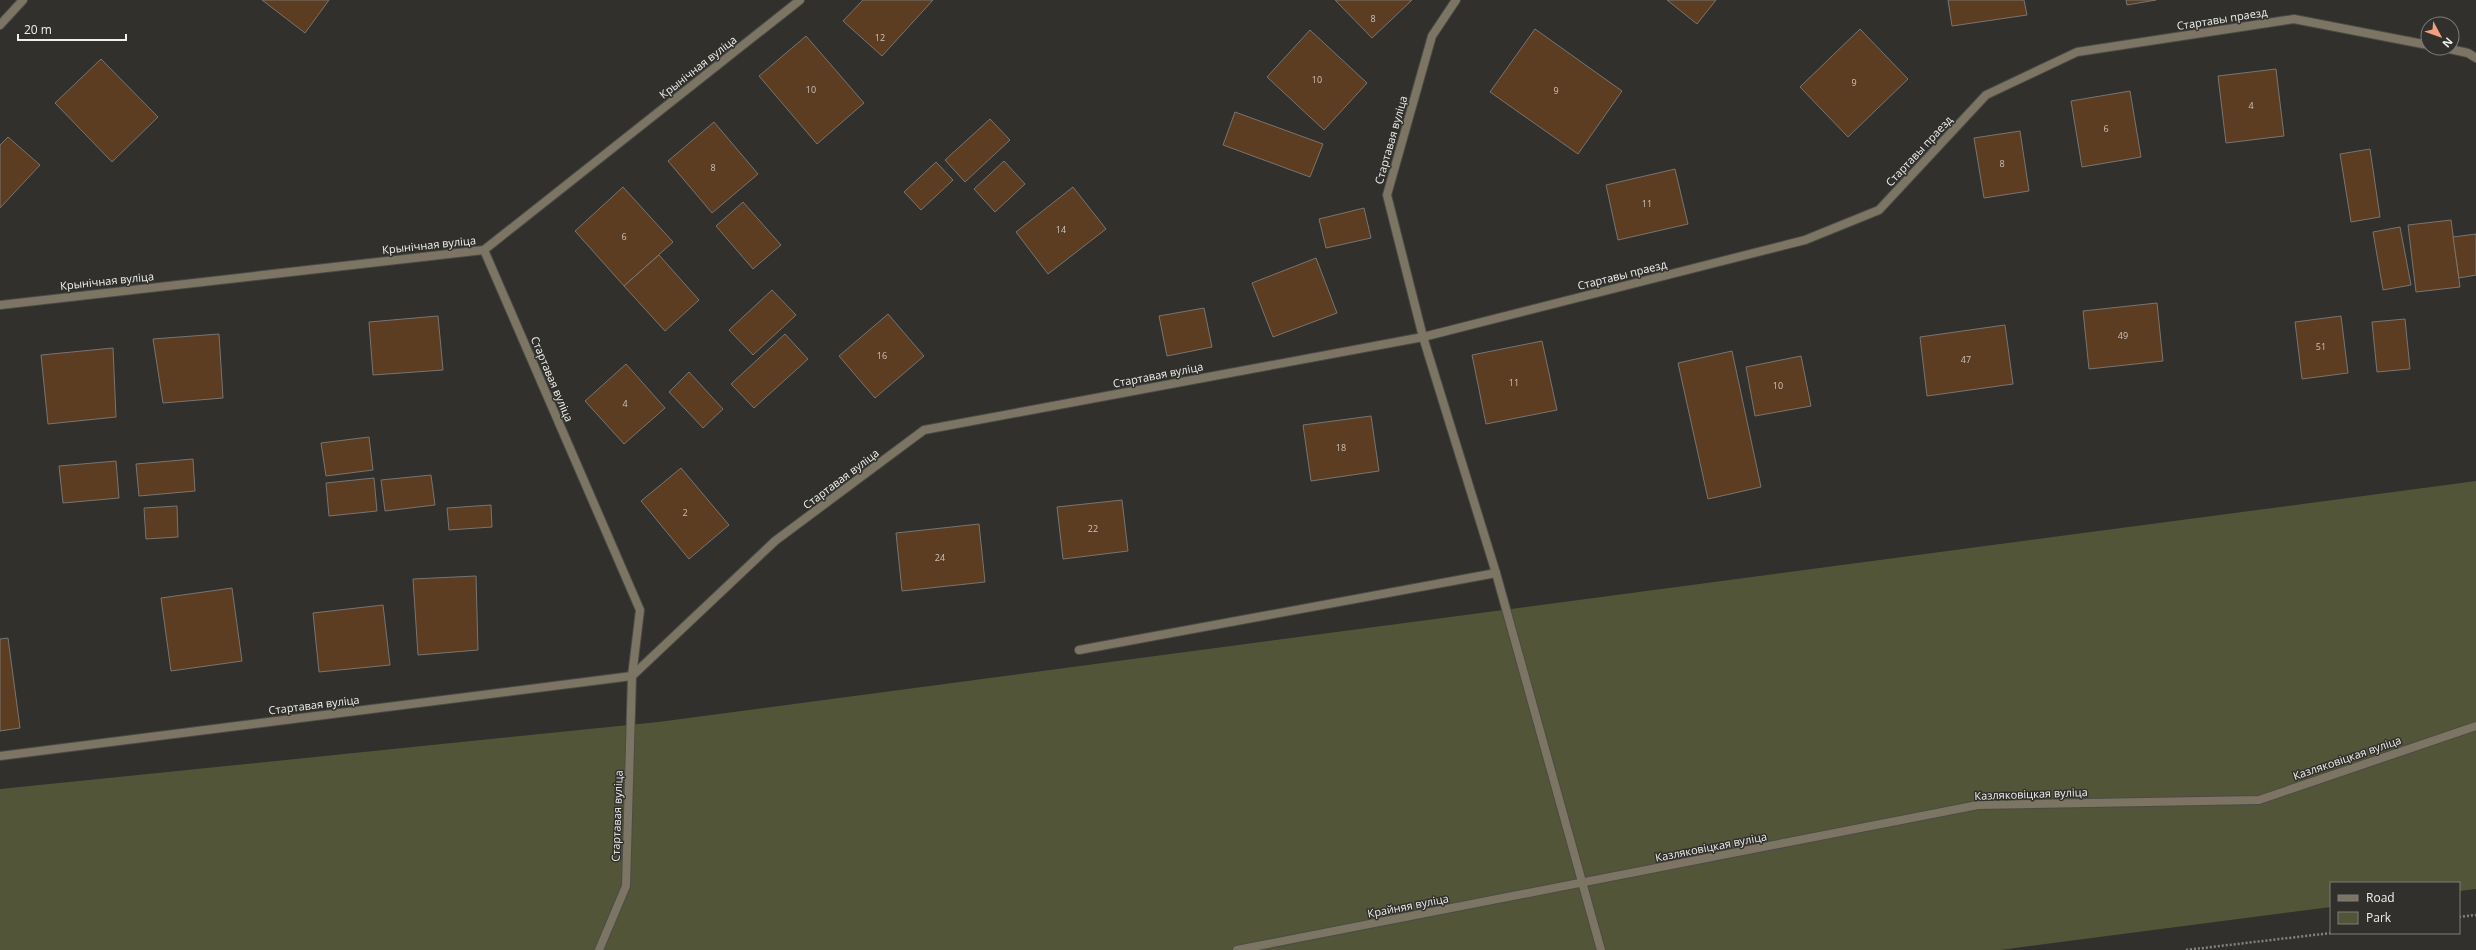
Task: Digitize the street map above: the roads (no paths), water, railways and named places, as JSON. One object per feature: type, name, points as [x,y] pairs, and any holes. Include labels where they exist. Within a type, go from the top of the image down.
[{"type":"street","points":[[0,25],[23,0]]},
{"type":"street","name":"Крынічная вуліца","points":[[0,305],[484,250],[800,0]]},
{"type":"street","name":"Стартавая вуліца","points":[[0,756],[632,676],[775,541],[924,430],[1423,337],[1387,195],[1432,36],[1456,0]]},
{"type":"street","name":"Стартавы праезд","points":[[1423,337],[1805,240],[1879,210],[1986,95],[2077,52],[2294,19],[2420,43]]},
{"type":"street","points":[[2460,51],[2468,52],[2476,58]]},
{"type":"street","name":"Стартавая вуліца","points":[[484,250],[640,610],[632,676],[626,886],[598,950]]},
{"type":"street","points":[[1423,337],[1496,573],[1601,950]]},
{"type":"street","points":[[1079,650],[1496,573]]},
{"type":"street","name":"Казляковіцкая вуліца","points":[[1582,883],[1978,805],[2259,800],[2476,726]]},
{"type":"street","name":"Крайняя вуліца","points":[[1237,950],[1582,883]]}]
